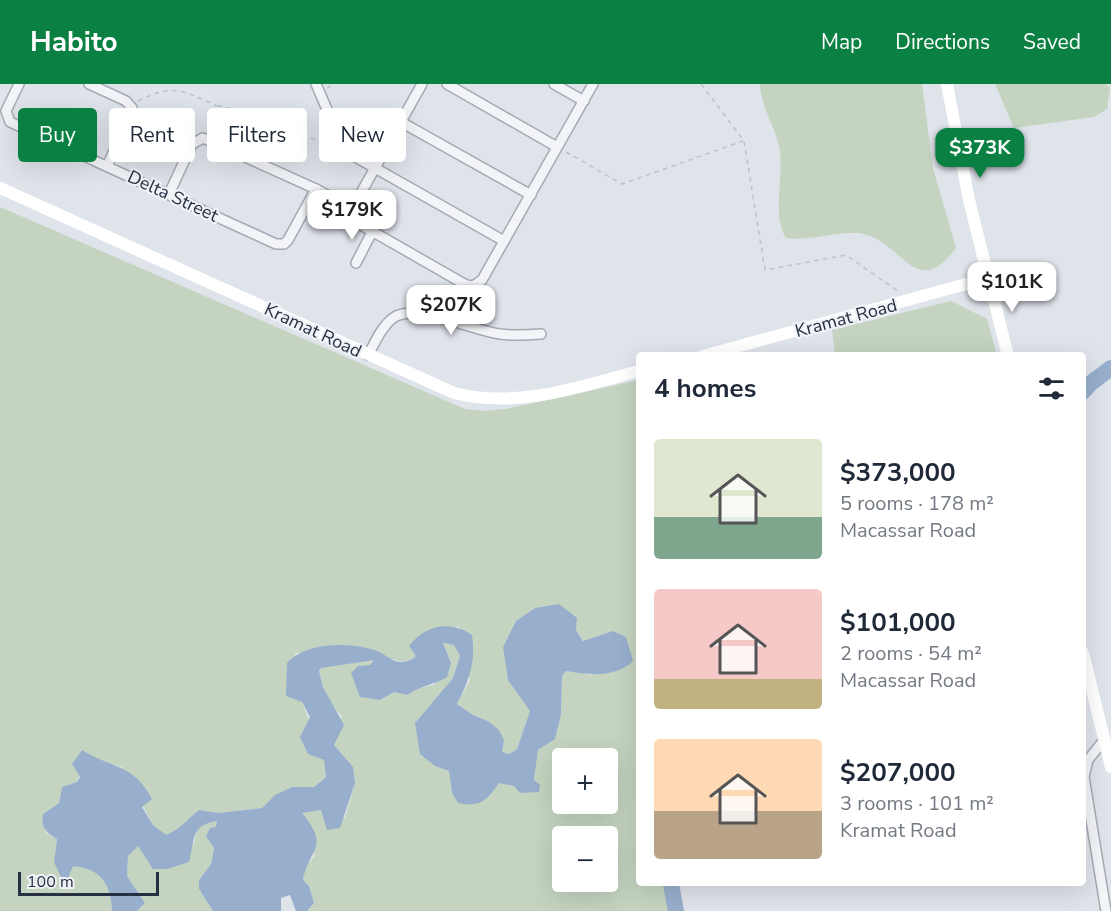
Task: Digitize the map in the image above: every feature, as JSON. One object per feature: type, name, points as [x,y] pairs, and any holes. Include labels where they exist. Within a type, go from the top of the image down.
[{"type":"street","name":"Delta Street","points":[[19,84],[6,111],[9,121],[280,245],[288,240],[316,189]]},
{"type":"street","points":[[89,84],[131,106],[131,115],[107,166]]},
{"type":"street","points":[[316,84],[327,108]]},
{"type":"street","points":[[406,113],[422,84]]},
{"type":"street","points":[[447,84],[557,147]]},
{"type":"street","points":[[554,84],[584,101]]},
{"type":"street","points":[[378,162],[352,209],[354,221],[471,286],[480,282],[593,84]]},
{"type":"street","points":[[947,84],[955,135],[1007,352]]},
{"type":"street","points":[[406,125],[531,195]]},
{"type":"street","points":[[169,194],[193,142],[205,138],[316,189],[352,209]]},
{"type":"street","points":[[363,162],[504,241]]},
{"type":"street","name":"Kramat Road","points":[[0,188],[454,393],[493,400],[525,399],[636,372]]},
{"type":"street","points":[[356,263],[372,232]]},
{"type":"street","name":"Kramat Road","points":[[718,352],[988,278]]},
{"type":"street","points":[[368,356],[384,327],[394,317],[404,313],[430,316],[499,334],[542,334]]},
{"type":"street","points":[[1086,665],[1111,767]]},
{"type":"street","points":[[1086,768],[1088,759],[1104,740]]},
{"type":"street","points":[[1086,789],[1106,911]]},
{"type":"path","points":[[701,84],[744,141],[765,270],[846,255],[911,300]]},
{"type":"path","points":[[174,86],[218,106],[264,118],[319,140]]},
{"type":"path","points":[[131,106],[158,89]]},
{"type":"path","points":[[205,138],[218,106]]},
{"type":"path","points":[[557,147],[622,184],[744,141]]},
{"type":"green space","points":[[760,84],[922,84],[933,168],[956,248],[941,264],[929,270],[918,269],[871,236],[847,233],[786,238],[779,217],[781,169],[779,146],[763,100]]},
{"type":"green space","points":[[995,84],[1105,84],[1110,87],[1107,109],[1094,117],[1014,128]]},
{"type":"green space","points":[[0,207],[465,409],[485,411],[506,409],[636,381],[636,886],[671,886],[676,911],[307,911],[314,903],[309,886],[303,880],[305,867],[315,856],[302,813],[321,810],[345,818],[355,783],[353,767],[334,745],[342,716],[333,706],[325,690],[319,671],[321,668],[369,659],[375,660],[370,665],[358,666],[380,700],[394,692],[407,695],[415,689],[434,685],[451,662],[443,643],[454,645],[460,656],[453,678],[415,723],[435,766],[449,771],[452,793],[499,782],[514,786],[534,780],[538,750],[555,739],[561,715],[562,676],[566,671],[592,675],[613,631],[584,641],[576,630],[535,608],[516,621],[503,647],[530,711],[517,749],[509,754],[502,752],[488,721],[473,715],[457,704],[470,680],[459,626],[414,651],[416,656],[405,661],[295,653],[302,702],[324,760],[326,777],[314,787],[292,787],[275,795],[262,808],[218,813],[199,810],[166,836],[153,825],[122,767],[96,761],[87,753],[77,782],[62,787],[59,803],[43,814],[46,833],[57,839],[54,862],[70,870],[73,866],[91,870],[97,874],[107,886],[112,911],[0,911]]},
{"type":"green space","points":[[951,301],[987,319],[996,352],[835,352],[832,330]]},
{"type":"green space","points":[[218,821],[211,864],[199,880],[199,889],[213,911],[137,911],[145,903],[127,876],[128,856],[138,846],[194,844],[200,827]]},
{"type":"water","points":[[559,604],[577,618],[576,630],[583,641],[613,631],[626,637],[633,661],[610,673],[584,674],[566,671],[562,676],[561,715],[555,739],[538,750],[534,780],[540,785],[539,792],[520,793],[514,786],[499,783],[483,801],[472,804],[458,803],[452,793],[449,771],[435,766],[420,754],[415,723],[453,678],[460,656],[454,645],[443,643],[451,663],[447,677],[407,695],[394,692],[380,700],[360,697],[351,673],[358,666],[370,665],[374,660],[321,668],[319,671],[323,687],[344,725],[334,745],[353,767],[355,783],[340,828],[327,830],[321,810],[302,813],[311,825],[317,841],[303,880],[309,886],[314,903],[307,911],[296,911],[290,895],[281,898],[281,911],[213,911],[199,889],[199,880],[211,864],[214,848],[206,836],[210,828],[216,827],[217,821],[208,823],[198,830],[193,840],[189,862],[167,869],[153,869],[138,846],[128,856],[127,876],[145,903],[137,911],[112,911],[107,886],[91,870],[73,866],[68,878],[62,879],[54,862],[57,839],[45,829],[43,814],[59,803],[62,787],[77,782],[80,777],[72,764],[82,750],[121,768],[145,787],[152,799],[142,807],[153,825],[166,835],[199,810],[218,813],[262,808],[275,795],[292,787],[314,787],[326,777],[324,760],[308,754],[300,737],[310,717],[302,702],[286,696],[287,663],[305,651],[340,645],[364,647],[396,661],[404,662],[416,656],[409,646],[422,633],[447,626],[464,630],[472,635],[473,654],[468,679],[457,704],[473,715],[488,721],[499,730],[504,740],[502,752],[509,754],[517,749],[530,711],[508,680],[503,647],[516,621],[535,608]]},
{"type":"waterway","points":[[1086,389],[1111,368]]},
{"type":"waterway","points":[[671,886],[676,911]]}]
